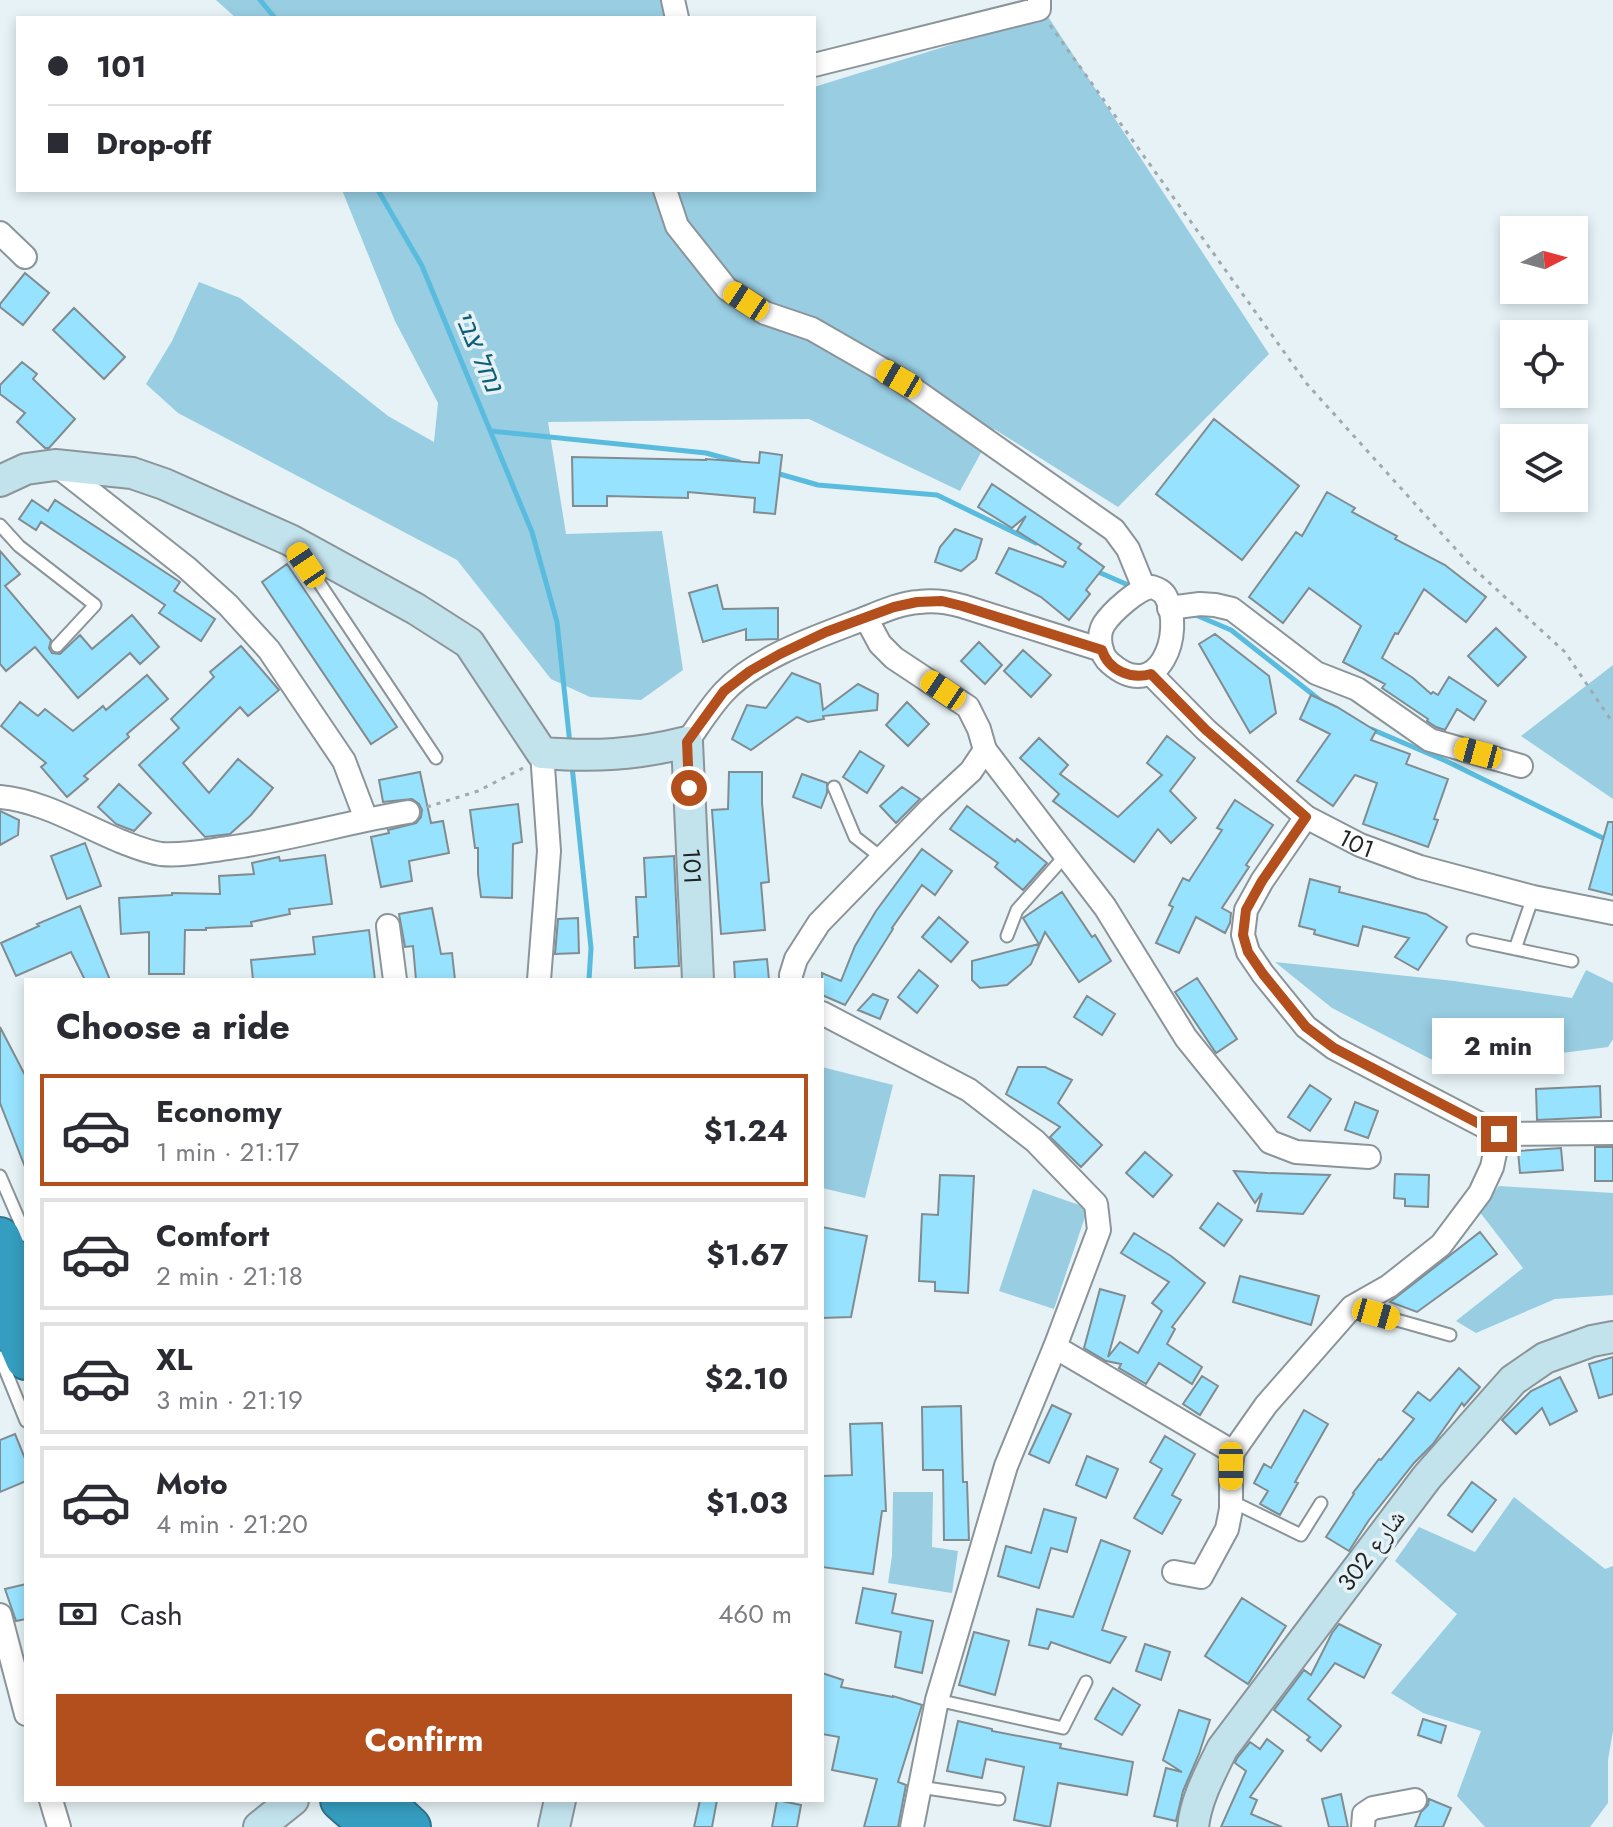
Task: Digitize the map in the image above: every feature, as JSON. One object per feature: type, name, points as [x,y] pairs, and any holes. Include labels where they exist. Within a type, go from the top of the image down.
[{"type":"highway","points":[[0,1238],[24,1295]]},
{"type":"highway","points":[[0,1298],[24,1354]]},
{"type":"highway","points":[[342,1802],[372,1827]]},
{"type":"highway","points":[[383,1802],[410,1827]]},
{"type":"street","points":[[816,64],[1039,5]]},
{"type":"street","points":[[666,192],[677,226],[727,289],[765,313],[812,329],[899,379],[1114,530],[1128,549],[1144,588]]},
{"type":"street","points":[[0,233],[25,257]]},
{"type":"street","points":[[0,481],[26,469],[55,465],[132,473],[164,484],[290,540],[416,609],[469,643],[542,753],[549,851],[539,978]]},
{"type":"street","points":[[55,465],[187,568],[228,605],[269,650],[344,761],[366,819]]},
{"type":"street","points":[[1144,588],[1159,589],[1166,595],[1169,608],[1173,628],[1161,663],[1151,674],[1142,677],[1129,675],[1117,670],[1105,659],[1100,637],[1103,625],[1127,601],[1144,588]]},
{"type":"street","points":[[542,753],[612,755],[651,751],[687,742],[724,691],[750,671],[826,632],[894,607],[917,602],[942,601],[962,606],[1102,650]]},
{"type":"street","points":[[1169,608],[1200,604],[1232,609],[1316,673],[1357,689],[1430,740],[1521,766]]},
{"type":"street","points":[[866,618],[880,644],[894,658],[968,707],[985,750],[1105,907],[1186,1038],[1270,1142],[1296,1152],[1369,1157]]},
{"type":"street","name":"101","points":[[1151,674],[1206,730],[1306,817],[1360,845],[1420,867],[1533,897],[1613,913]]},
{"type":"street","name":"101","points":[[687,742],[698,978]]},
{"type":"street","points":[[791,978],[796,959],[819,923],[971,771],[985,750]]},
{"type":"street","points":[[0,797],[50,809],[95,831],[161,854],[187,854],[270,842],[408,812]]},
{"type":"street","points":[[1306,817],[1246,910],[1243,935],[1248,952],[1263,974],[1306,1027],[1334,1048],[1499,1134],[1613,1133]]},
{"type":"street","points":[[388,926],[395,978]]},
{"type":"street","points":[[824,1014],[969,1090],[1035,1141],[1096,1204],[1099,1230],[1006,1466],[937,1700],[912,1827]]},
{"type":"street","points":[[1174,1572],[1201,1577],[1227,1529],[1233,1452],[1266,1405],[1352,1307],[1389,1286],[1441,1245],[1480,1193],[1492,1167],[1499,1134]]},
{"type":"street","name":"شارع 302","points":[[1193,1827],[1203,1789],[1222,1749],[1427,1477],[1513,1380],[1545,1358],[1613,1337]]},
{"type":"street","points":[[1055,1347],[1233,1452]]},
{"type":"street","points":[[0,1615],[24,1706]]},
{"type":"street","points":[[1363,1827],[1364,1814],[1373,1808],[1415,1800]]},
{"type":"street","points":[[52,1802],[59,1827]]},
{"type":"street","points":[[259,1827],[290,1802]]},
{"type":"street","points":[[554,1827],[560,1802]]},
{"type":"lane","points":[[0,525],[19,546],[95,605],[57,646]]},
{"type":"lane","points":[[290,540],[436,758]]},
{"type":"lane","points":[[834,787],[855,837],[882,858]]},
{"type":"lane","points":[[1007,936],[1017,910],[1065,856]]},
{"type":"lane","points":[[1515,949],[1533,897]]},
{"type":"lane","points":[[1473,940],[1572,961]]},
{"type":"lane","points":[[0,1176],[24,1231]]},
{"type":"lane","points":[[1352,1307],[1450,1335]]},
{"type":"lane","points":[[0,1357],[24,1416]]},
{"type":"lane","points":[[1231,1501],[1301,1535],[1321,1503]]},
{"type":"lane","points":[[937,1700],[1063,1728],[1086,1682]]},
{"type":"lane","points":[[920,1787],[999,1799]]},
{"type":"lane","points":[[341,1802],[351,1827]]},
{"type":"path","points":[[1039,5],[1307,384],[1471,566],[1565,652],[1613,723]]},
{"type":"path","points":[[408,812],[478,791],[534,762],[542,753]]},
{"type":"shaded area","points":[[216,0],[681,0],[685,16],[234,16]]},
{"type":"shaded area","points":[[1047,15],[1269,354],[1118,507],[994,429],[960,491],[809,419],[548,422],[566,534],[662,531],[683,670],[641,700],[590,697],[551,679],[457,560],[178,413],[146,384],[172,341],[199,282],[240,298],[388,416],[434,442],[438,403],[395,321],[343,192],[816,192],[816,86]]},
{"type":"shaded area","points":[[1613,665],[1613,799],[1521,736]]},
{"type":"shaded area","points":[[1275,962],[1454,981],[1572,998],[1586,970],[1613,983],[1613,1039],[1608,1047],[1448,1068],[1332,1008]]},
{"type":"shaded area","points":[[824,1068],[893,1085],[865,1198],[824,1188]]},
{"type":"shaded area","points":[[1499,1186],[1613,1193],[1613,1295],[1555,1299],[1476,1333],[1456,1321],[1523,1268],[1479,1211]]},
{"type":"shaded area","points":[[1033,1189],[1088,1208],[1054,1309],[999,1291]]},
{"type":"shaded area","points":[[893,1492],[933,1492],[932,1547],[958,1551],[952,1593],[888,1583],[892,1556]]},
{"type":"shaded area","points":[[1514,1497],[1605,1569],[1613,1566],[1613,1731],[1608,1760],[1608,1803],[1590,1827],[1485,1827],[1457,1796],[1481,1731],[1423,1713],[1391,1693],[1457,1614],[1395,1561],[1419,1527],[1475,1552]]},
{"type":"building","points":[[25,273],[49,293],[23,325],[0,304]]},
{"type":"building","points":[[74,308],[125,357],[104,379],[53,330]]},
{"type":"building","points":[[22,362],[37,374],[33,379],[75,419],[49,448],[45,448],[17,422],[25,413],[0,394],[0,385]]},
{"type":"building","points":[[1214,419],[1299,486],[1242,560],[1156,494]]},
{"type":"building","points":[[760,452],[782,455],[775,514],[754,512],[755,498],[688,492],[688,498],[607,496],[607,506],[573,506],[572,457],[759,463]]},
{"type":"building","points":[[992,484],[1081,544],[1078,548],[1104,567],[1086,590],[1090,594],[1069,620],[1041,597],[996,573],[1009,548],[1063,567],[1066,562],[1017,531],[1026,516],[1012,528],[978,507]]},
{"type":"building","points":[[1327,492],[1355,508],[1352,512],[1397,536],[1395,539],[1445,565],[1486,597],[1466,622],[1424,589],[1382,658],[1431,694],[1438,695],[1449,677],[1486,701],[1474,720],[1457,709],[1445,730],[1436,727],[1382,688],[1385,684],[1343,662],[1361,626],[1309,588],[1283,623],[1249,597],[1296,532],[1302,536]]},
{"type":"building","points":[[32,500],[48,511],[55,500],[180,582],[174,591],[215,619],[201,641],[159,613],[165,605],[41,522],[36,530],[19,519]]},
{"type":"building","points":[[955,529],[982,539],[976,559],[961,571],[935,562],[940,547]]},
{"type":"building","points":[[0,551],[20,574],[5,586],[51,640],[49,648],[52,653],[60,654],[80,635],[92,649],[132,615],[159,647],[140,664],[130,653],[78,698],[35,647],[6,671],[0,664]]},
{"type":"building","points":[[287,564],[397,727],[371,744],[262,582]]},
{"type":"building","points":[[717,585],[723,609],[778,608],[778,639],[746,640],[746,629],[703,642],[689,593]]},
{"type":"building","points":[[1496,628],[1526,657],[1498,686],[1468,656]]},
{"type":"building","points":[[1215,634],[1269,676],[1276,713],[1250,733],[1199,644]]},
{"type":"building","points":[[979,642],[1002,665],[985,684],[961,661]]},
{"type":"building","points":[[241,646],[279,690],[248,716],[240,707],[183,763],[209,793],[238,759],[273,788],[230,834],[205,837],[139,765],[179,728],[171,719],[214,677],[210,672]]},
{"type":"building","points":[[1023,650],[1051,675],[1031,697],[1004,671]]},
{"type":"building","points":[[792,673],[820,684],[823,710],[858,684],[878,694],[877,710],[823,716],[824,719],[808,722],[797,717],[751,750],[732,739],[747,705],[766,708]]},
{"type":"building","points":[[147,675],[168,699],[127,734],[129,737],[84,776],[88,779],[67,797],[41,767],[46,763],[1,726],[20,702],[38,716],[45,709],[73,731],[103,706],[106,710]]},
{"type":"building","points":[[1311,695],[1376,731],[1371,740],[1410,754],[1406,764],[1448,779],[1428,847],[1363,824],[1377,783],[1355,775],[1333,806],[1297,781],[1330,734],[1300,719]]},
{"type":"building","points":[[907,702],[929,724],[908,746],[886,725]]},
{"type":"building","points":[[1167,736],[1195,758],[1170,791],[1196,818],[1171,843],[1158,829],[1134,862],[1053,801],[1059,794],[1020,758],[1039,738],[1068,765],[1060,774],[1118,817],[1162,775],[1147,763]]},
{"type":"building","points":[[860,751],[884,766],[867,793],[843,777]]},
{"type":"building","points":[[420,772],[431,823],[443,821],[449,853],[409,861],[412,881],[381,887],[371,837],[416,823],[422,810],[412,799],[383,802],[379,780]]},
{"type":"building","points":[[729,772],[762,772],[769,882],[761,883],[765,930],[721,934],[712,810],[728,809]]},
{"type":"building","points":[[802,774],[827,783],[821,808],[793,797]]},
{"type":"building","points":[[119,784],[151,813],[134,831],[116,824],[98,807]]},
{"type":"building","points":[[902,787],[920,799],[896,823],[880,806]]},
{"type":"building","points":[[1235,800],[1273,825],[1222,908],[1231,913],[1225,933],[1196,917],[1179,953],[1156,943],[1173,907],[1169,905],[1183,878],[1189,881],[1222,830],[1217,828]]},
{"type":"building","points":[[518,804],[522,842],[513,844],[512,898],[481,897],[478,848],[475,848],[470,810]]},
{"type":"building","points":[[967,806],[1047,863],[1023,890],[995,867],[998,863],[950,829]]},
{"type":"building","points":[[0,811],[19,820],[18,835],[0,845]]},
{"type":"building","points":[[1608,822],[1613,822],[1613,895],[1589,889]]},
{"type":"building","points":[[85,843],[101,886],[67,899],[51,856]]},
{"type":"building","points":[[922,849],[952,871],[935,895],[922,885],[845,1005],[824,996],[822,973],[841,981],[855,946],[876,911]]},
{"type":"building","points":[[325,855],[332,904],[289,909],[290,914],[251,922],[252,926],[185,930],[184,974],[149,974],[149,932],[121,934],[119,898],[172,893],[220,894],[219,876],[254,874],[252,863],[279,857],[280,861]]},
{"type":"building","points":[[674,856],[679,966],[635,968],[634,937],[638,937],[636,897],[646,897],[644,858]]},
{"type":"building","points":[[1310,879],[1340,887],[1339,892],[1426,914],[1447,927],[1418,970],[1395,957],[1409,938],[1363,926],[1358,946],[1314,934],[1315,930],[1299,926]]},
{"type":"building","points":[[1062,892],[1111,961],[1079,982],[1045,932],[1031,964],[1007,985],[980,988],[972,980],[972,961],[1039,944],[1023,918]]},
{"type":"building","points":[[80,906],[109,978],[84,978],[71,952],[16,976],[1,943],[39,926],[37,924]]},
{"type":"building","points":[[432,908],[441,954],[452,953],[455,978],[416,978],[413,946],[405,947],[399,914]]},
{"type":"building","points":[[939,917],[968,942],[951,962],[922,937]]},
{"type":"building","points":[[578,918],[579,953],[555,954],[558,919]]},
{"type":"building","points":[[369,930],[375,978],[253,978],[251,960],[315,954],[313,937]]},
{"type":"building","points":[[767,959],[769,978],[735,978],[734,962]]},
{"type":"building","points":[[919,970],[938,986],[917,1013],[898,997]]},
{"type":"building","points":[[1197,978],[1237,1039],[1216,1053],[1175,992]]},
{"type":"building","points":[[873,994],[888,1000],[880,1019],[858,1010]]},
{"type":"building","points":[[1087,996],[1115,1014],[1102,1035],[1074,1017]]},
{"type":"building","points":[[0,1027],[24,1073],[24,1164],[0,1103]]},
{"type":"building","points":[[1018,1067],[1045,1067],[1072,1080],[1058,1103],[1102,1145],[1081,1167],[1050,1137],[1060,1127],[1006,1094]]},
{"type":"building","points":[[1310,1085],[1331,1099],[1310,1131],[1288,1117]]},
{"type":"building","points":[[1600,1086],[1601,1117],[1537,1120],[1536,1089]]},
{"type":"building","points":[[1355,1102],[1378,1111],[1368,1138],[1345,1130]]},
{"type":"building","points":[[1595,1147],[1613,1147],[1613,1181],[1595,1181]]},
{"type":"building","points":[[1561,1148],[1563,1170],[1520,1173],[1518,1151]]},
{"type":"building","points":[[1145,1152],[1172,1175],[1153,1197],[1126,1173]]},
{"type":"building","points":[[1234,1171],[1330,1175],[1303,1214],[1257,1211],[1262,1193],[1255,1203]]},
{"type":"building","points":[[1395,1174],[1429,1175],[1428,1207],[1405,1206],[1405,1199],[1394,1198]]},
{"type":"building","points":[[940,1175],[974,1176],[968,1293],[935,1291],[935,1282],[919,1281],[922,1214],[938,1215]]},
{"type":"building","points":[[1218,1203],[1242,1220],[1224,1246],[1200,1228]]},
{"type":"building","points":[[824,1227],[867,1236],[851,1317],[824,1318]]},
{"type":"building","points":[[1480,1232],[1497,1254],[1417,1312],[1390,1302]]},
{"type":"building","points":[[1134,1233],[1171,1256],[1205,1283],[1172,1327],[1175,1329],[1167,1344],[1202,1367],[1192,1384],[1159,1363],[1146,1384],[1119,1368],[1121,1364],[1106,1361],[1084,1348],[1100,1289],[1125,1296],[1108,1357],[1120,1342],[1138,1353],[1162,1311],[1152,1303],[1169,1282],[1121,1253]]},
{"type":"building","points":[[1240,1276],[1319,1296],[1311,1325],[1233,1302]]},
{"type":"building","points":[[1613,1357],[1613,1394],[1599,1398],[1589,1364]]},
{"type":"building","points":[[1459,1368],[1480,1387],[1464,1406],[1462,1403],[1433,1444],[1414,1463],[1349,1551],[1326,1537],[1353,1493],[1414,1419],[1403,1411],[1418,1392],[1430,1401]]},
{"type":"building","points":[[1202,1376],[1218,1386],[1200,1415],[1183,1404]]},
{"type":"building","points":[[1560,1377],[1577,1411],[1550,1425],[1542,1408],[1516,1434],[1502,1420],[1531,1391]]},
{"type":"building","points":[[1052,1405],[1071,1414],[1049,1463],[1029,1454]]},
{"type":"building","points":[[961,1406],[963,1482],[967,1482],[969,1540],[944,1540],[943,1470],[923,1470],[922,1407]]},
{"type":"building","points":[[1304,1410],[1328,1424],[1280,1515],[1260,1504],[1268,1491],[1254,1483],[1264,1464],[1271,1468]]},
{"type":"building","points":[[882,1423],[886,1511],[882,1511],[873,1574],[824,1567],[824,1476],[852,1475],[850,1424]]},
{"type":"building","points":[[15,1434],[24,1456],[24,1482],[0,1492],[0,1440]]},
{"type":"building","points":[[1165,1436],[1195,1454],[1172,1495],[1181,1500],[1162,1534],[1134,1518],[1162,1469],[1150,1462]]},
{"type":"building","points":[[1087,1456],[1118,1469],[1106,1498],[1076,1485]]},
{"type":"building","points":[[1472,1482],[1496,1500],[1472,1532],[1448,1515]]},
{"type":"building","points":[[1044,1509],[1076,1518],[1067,1552],[1051,1548],[1039,1588],[998,1576],[1006,1546],[1031,1553]]},
{"type":"building","points":[[1101,1540],[1130,1551],[1102,1630],[1126,1637],[1110,1663],[1051,1642],[1048,1649],[1029,1645],[1037,1609],[1073,1617]]},
{"type":"building","points":[[24,1584],[24,1619],[16,1621],[5,1589]]},
{"type":"building","points":[[863,1588],[896,1594],[892,1613],[933,1621],[922,1673],[895,1667],[901,1632],[856,1623]]},
{"type":"building","points":[[1242,1598],[1286,1626],[1248,1684],[1205,1656]]},
{"type":"building","points":[[1339,1624],[1381,1645],[1364,1678],[1335,1663],[1308,1699],[1341,1726],[1321,1751],[1307,1740],[1310,1737],[1274,1710],[1304,1670],[1311,1675]]},
{"type":"building","points":[[974,1632],[1009,1641],[995,1695],[959,1685]]},
{"type":"building","points":[[1145,1644],[1170,1652],[1161,1680],[1136,1671]]},
{"type":"building","points":[[824,1674],[843,1680],[841,1687],[893,1696],[922,1705],[898,1782],[906,1785],[898,1827],[864,1827],[877,1779],[832,1770],[839,1737],[824,1734]]},
{"type":"building","points":[[1113,1688],[1140,1705],[1122,1735],[1095,1719]]},
{"type":"building","points":[[1179,1710],[1210,1720],[1183,1791],[1176,1821],[1154,1816],[1166,1768],[1182,1772],[1163,1760]]},
{"type":"building","points":[[1423,1719],[1446,1726],[1441,1743],[1418,1735]]},
{"type":"building","points":[[958,1721],[1061,1744],[1060,1748],[1133,1762],[1127,1795],[1058,1783],[1050,1827],[1014,1820],[1024,1767],[986,1759],[982,1778],[947,1771]]},
{"type":"building","points":[[1267,1739],[1283,1751],[1250,1797],[1257,1800],[1251,1814],[1282,1827],[1221,1827],[1246,1771],[1235,1763],[1237,1758],[1250,1742],[1260,1749]]},
{"type":"building","points":[[1341,1794],[1348,1827],[1329,1827],[1322,1799]]},
{"type":"building","points":[[1429,1799],[1451,1808],[1443,1827],[1415,1827],[1421,1812],[1428,1805]]},
{"type":"building","points":[[700,1802],[717,1802],[712,1827],[694,1827]]},
{"type":"building","points":[[777,1802],[801,1805],[797,1827],[772,1827]]},
{"type":"waterway","name":"נחל צבי","points":[[260,0],[273,16]]},
{"type":"waterway","name":"נחל צבי","points":[[379,192],[422,266],[532,532],[557,622],[570,744]]},
{"type":"waterway","points":[[491,431],[706,453],[739,462]]},
{"type":"waterway","points":[[776,473],[818,485],[937,495],[1036,543]]},
{"type":"waterway","points":[[1096,571],[1135,588]]},
{"type":"waterway","points":[[1191,613],[1231,630],[1321,701]]},
{"type":"waterway","points":[[1371,729],[1446,761],[1613,843]]},
{"type":"waterway","points":[[572,766],[591,948],[589,978]]},
{"type":"route","points":[[689,788],[687,742],[724,691],[780,654],[826,632],[894,607],[942,601],[1102,650],[1105,659],[1117,670],[1142,677],[1151,674],[1206,730],[1306,817],[1246,910],[1243,935],[1248,952],[1277,992],[1306,1027],[1334,1048],[1499,1134]]}]
